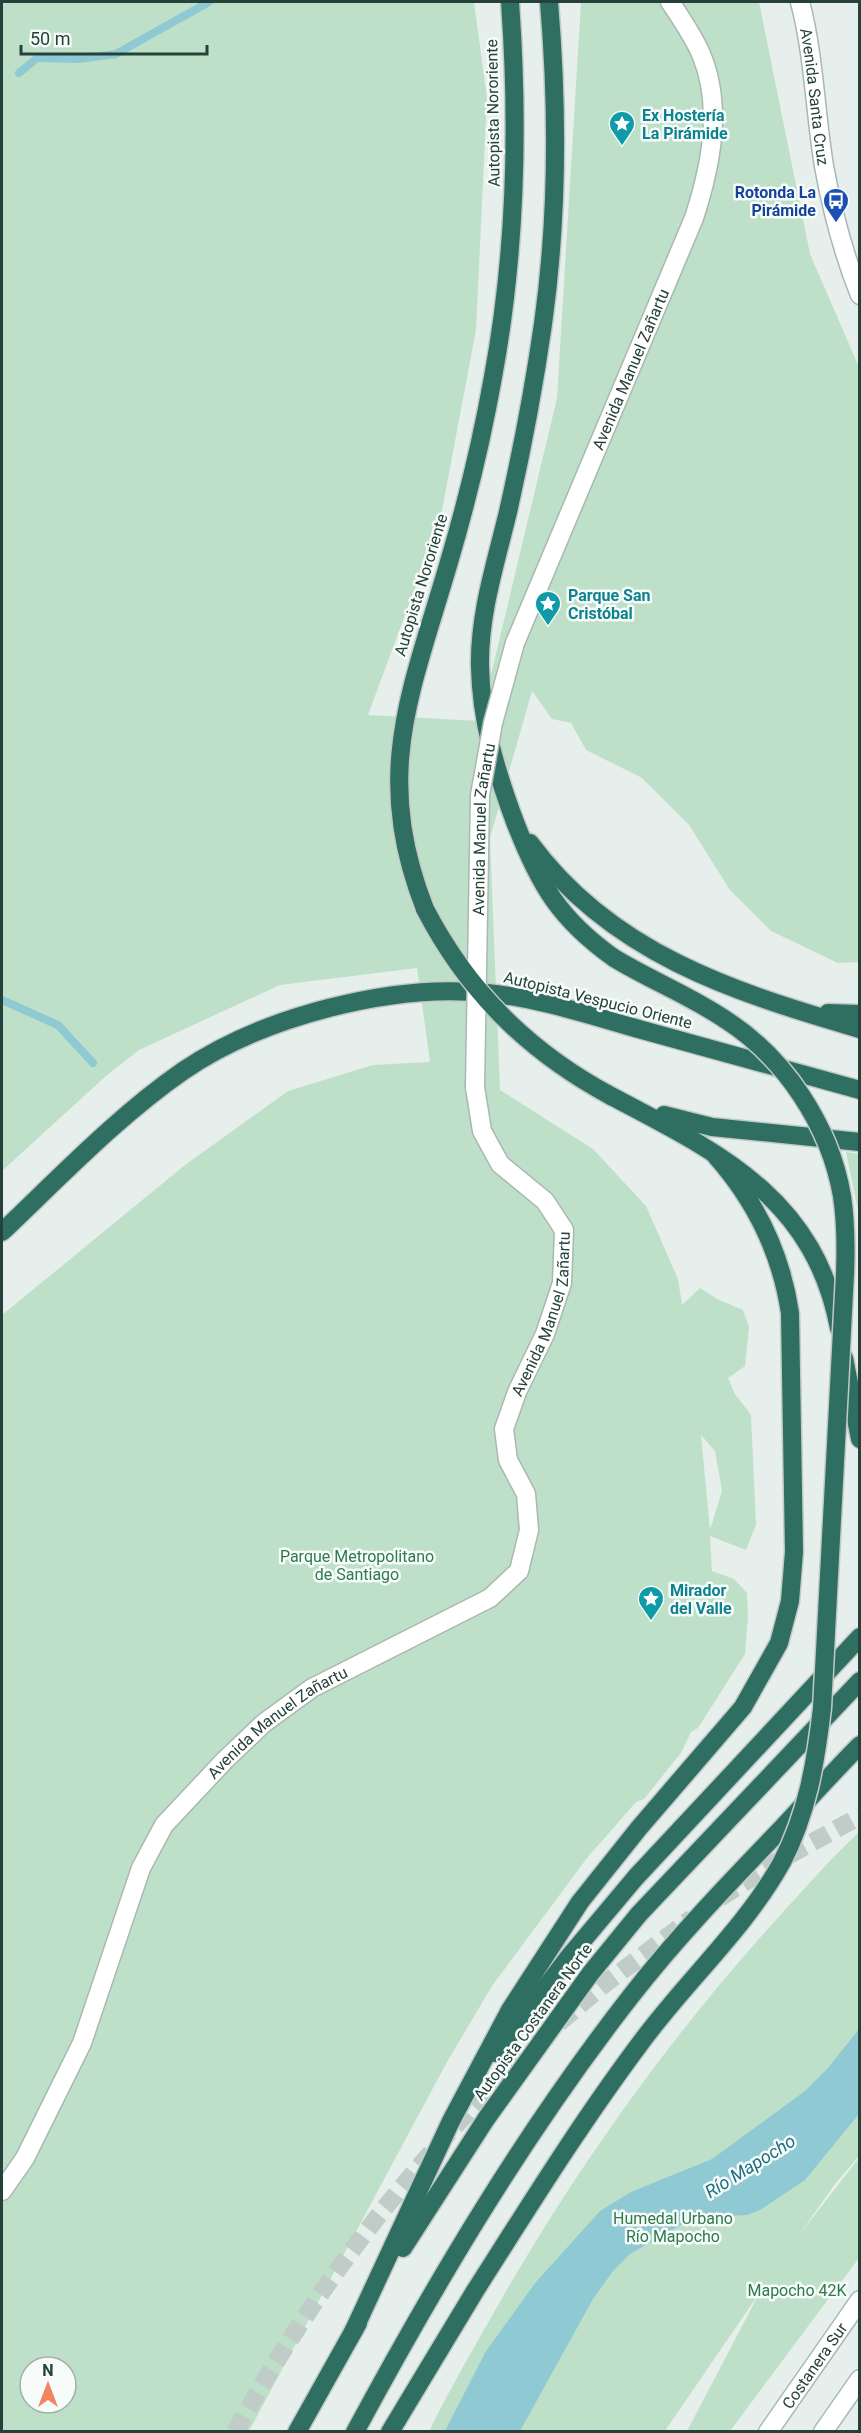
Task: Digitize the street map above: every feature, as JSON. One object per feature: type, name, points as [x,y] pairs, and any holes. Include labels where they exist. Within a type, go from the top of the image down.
[{"type":"highway","name":"Autopista Nororiente","points":[[510,2],[515,148],[509,263],[493,376],[469,488],[414,676],[401,732],[398,790],[401,827],[412,876],[424,909],[454,961],[497,1014],[555,1063],[611,1096]]},
{"type":"highway","points":[[390,2432],[474,2291],[621,2068],[669,2006],[756,1902],[772,1877],[791,1843],[811,1785],[822,1708],[845,1274],[845,1222],[838,1177],[822,1135],[805,1103],[785,1074],[764,1050],[741,1030],[710,1009],[614,958],[580,932],[549,896],[528,857],[488,740],[480,664],[485,614],[530,410],[544,319],[555,163],[554,69],[549,2]]},
{"type":"highway","points":[[516,824],[570,891],[622,933],[700,975],[791,1010],[860,1028]]},
{"type":"highway","name":"Autopista Vespucio Oriente","points":[[2,1232],[129,1115],[183,1071],[250,1035],[311,1012],[346,1003],[453,992],[508,995],[860,1090]]},
{"type":"highway","points":[[791,1010],[860,1014]]},
{"type":"highway","points":[[814,1077],[860,1083]]},
{"type":"highway","points":[[611,1096],[659,1114],[712,1127],[860,1142]]},
{"type":"highway","points":[[611,1096],[670,1127],[716,1155],[764,1191],[797,1225],[828,1282],[860,1439]]},
{"type":"highway","points":[[353,2332],[451,2121],[510,2010],[580,1902],[639,1828],[728,1727],[753,1689],[779,1642],[790,1601],[794,1551],[790,1313],[786,1285],[770,1237],[738,1181],[716,1155]]},
{"type":"highway","points":[[471,2087],[568,1958],[636,1877],[860,1637]]},
{"type":"highway","name":"Autopista Costanera Norte","points":[[297,2432],[353,2332],[457,2162],[590,1974],[639,1914],[860,1681]]},
{"type":"highway","points":[[355,2432],[485,2206],[526,2141],[593,2046],[632,1994],[713,1902],[860,1745]]},
{"type":"street","name":"Avenida Manuel Zañartu","points":[[2,2191],[25,2158],[58,2097],[82,2043],[141,1868],[165,1826],[225,1760],[264,1723],[312,1688],[490,1598],[519,1570],[529,1530],[526,1494],[508,1460],[504,1429],[516,1392],[545,1334],[562,1283],[564,1230],[545,1201],[500,1164],[482,1131],[474,1087],[480,795],[493,723],[515,643],[694,218],[707,180],[712,144],[712,89],[701,53],[670,2]]},
{"type":"street","name":"Avenida Santa Cruz","points":[[800,2],[807,31],[824,166],[838,233],[860,295]]},
{"type":"street","name":"Costanera Sur","points":[[768,2432],[860,2300]]},
{"type":"street","points":[[823,2432],[859,2379]]},
{"type":"street","points":[[839,2432],[859,2379]]},
{"type":"green space","name":"Parque Metropolitano de Santiago","points":[[2,2],[474,2],[487,98],[476,330],[440,521],[368,715],[480,721],[557,398],[581,2],[759,2],[810,254],[859,367],[859,962],[838,963],[771,931],[730,890],[689,825],[642,778],[586,750],[571,723],[552,719],[532,691],[490,838],[500,1090],[593,1149],[646,1206],[678,1279],[682,1305],[700,1288],[717,1299],[743,1310],[749,1327],[745,1366],[728,1378],[735,1394],[751,1415],[756,1525],[746,1550],[710,1536],[712,1571],[734,1579],[747,1593],[745,1654],[698,1728],[691,1732],[681,1753],[644,1799],[636,1802],[587,1858],[492,1986],[447,2062],[249,2431],[2,2431],[2,1315],[185,1165],[288,1091],[373,1065],[430,1062],[417,968],[280,985],[139,1050],[106,1076],[2,1171]],"holes":[[[701,1435],[715,1451],[722,1491],[710,1530]]]},
{"type":"green space","points":[[846,1152],[859,1154],[859,1215]]},
{"type":"green space","name":"Humedal Urbano Río Mapocho","points":[[859,1832],[859,2156],[835,2184],[799,2235],[859,2158],[859,2258],[730,2431],[687,2431],[760,2292],[665,2431],[429,2432],[456,2379],[547,2223],[650,2073],[726,1977],[812,1880]]},
{"type":"water","name":"Río Mapocho","points":[[859,2029],[859,2114],[805,2180],[760,2210],[747,2215],[708,2217],[681,2225],[630,2254],[613,2271],[593,2299],[520,2431],[445,2431],[486,2351],[536,2282],[600,2211],[631,2192],[712,2159],[805,2091],[828,2068]]},
{"type":"waterway","points":[[19,73],[37,58],[78,59],[116,54],[209,2]]},
{"type":"waterway","points":[[2,1000],[58,1025],[93,1063]]},
{"type":"tunnel","points":[[720,1898],[773,1864],[860,1816]]},
{"type":"tunnel","points":[[559,2023],[602,1986],[692,1918]]},
{"type":"tunnel","points":[[235,2432],[298,2328],[368,2229],[445,2137],[530,2050]]},
{"type":"place","name":"Ex Hostería La Pirámide","points":[[622,147]]},
{"type":"place","name":"Rotonda La Pirámide","points":[[836,224]]},
{"type":"place","name":"Parque San Cristóbal","points":[[548,627]]},
{"type":"place","name":"Mirador del Valle","points":[[651,1622]]},
{"type":"park label","name":"Mapocho 42K","points":[[797,2290]]}]
